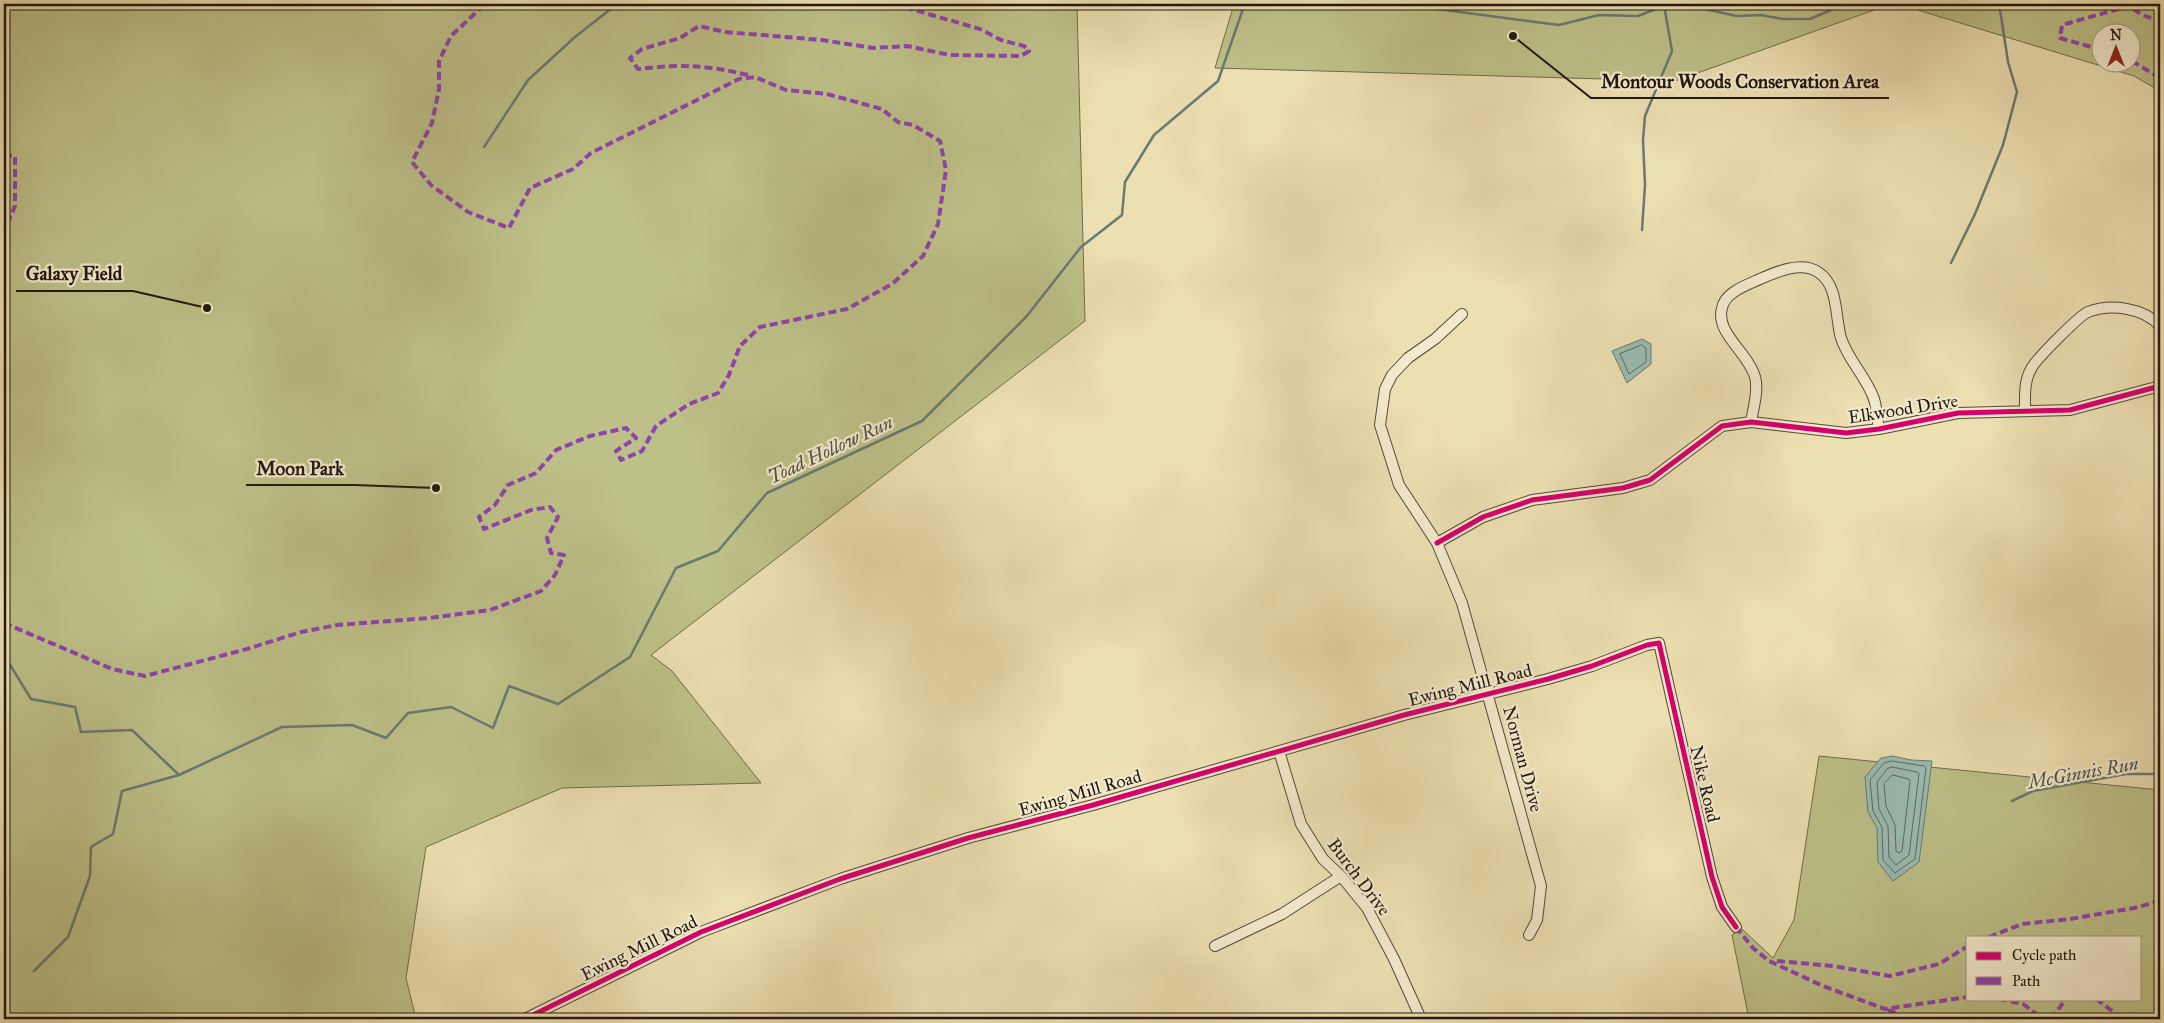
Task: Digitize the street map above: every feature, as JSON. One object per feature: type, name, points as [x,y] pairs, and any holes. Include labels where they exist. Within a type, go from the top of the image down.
[{"type":"street","points":[[1751,422],[1756,380],[1750,362],[1723,328],[1720,316],[1722,305],[1738,288],[1767,276],[1798,267],[1810,268],[1826,279],[1832,292],[1842,340],[1874,399],[1879,429]]},
{"type":"street","points":[[2025,410],[2025,384],[2031,368],[2041,356],[2088,312],[2113,308],[2132,310],[2152,317],[2160,326]]},
{"type":"street","name":"Norman Drive","points":[[1462,314],[1434,339],[1408,358],[1392,375],[1384,390],[1380,425],[1388,456],[1399,485],[1437,543],[1462,603],[1541,886],[1537,920],[1529,935]]},
{"type":"street","name":"Elkwood Drive","points":[[1437,543],[1483,517],[1532,500],[1624,488],[1650,480],[1722,426],[1751,422],[1846,433],[1879,429],[1958,413],[2070,410],[2160,386]]},
{"type":"street","name":"Ewing Mill Road","points":[[525,1019],[701,932],[840,879],[968,838],[1093,805],[1404,715],[1557,676],[1647,645],[1660,643]]},
{"type":"street","name":"Nike Road","points":[[1660,643],[1712,877],[1722,907],[1736,927]]},
{"type":"street","name":"Burch Drive","points":[[1279,751],[1301,824],[1324,858],[1366,908],[1394,959],[1421,1019]]},
{"type":"street","points":[[1215,946],[1282,914],[1341,876]]},
{"type":"green space","points":[[4,4],[1077,4],[1085,321],[651,655],[672,671],[761,783],[562,788],[426,847],[406,978],[416,1019],[4,1019]]},
{"type":"green space","points":[[1234,4],[1891,4],[1675,81],[1215,68]]},
{"type":"green space","points":[[1898,4],[2160,4],[2160,91],[2134,76],[2121,72],[2142,72],[2142,22],[2092,22],[2092,63]]},
{"type":"green space","points":[[1819,756],[2160,790],[2160,1019],[1749,1019],[1732,935],[1742,929],[1773,958],[1794,920]]},
{"type":"water","points":[[1642,339],[1651,344],[1651,364],[1627,383],[1612,351]]},
{"type":"water","points":[[1893,756],[1911,760],[1932,761],[1919,862],[1893,881],[1878,862],[1877,828],[1868,812],[1865,777],[1881,758]]},
{"type":"waterway","points":[[484,147],[528,80],[575,37],[617,4]]},
{"type":"waterway","name":"Toad Hollow Run","points":[[4,663],[9,663],[31,699],[75,707],[81,732],[132,730],[179,775],[282,727],[352,725],[386,738],[408,713],[451,707],[493,728],[509,686],[558,704],[630,657],[676,568],[718,551],[767,493],[922,421],[1026,317],[1081,247],[1122,215],[1125,182],[1154,135],[1218,81],[1243,9],[1248,4]]},
{"type":"waterway","points":[[1425,4],[1437,9],[1559,25],[1599,15],[1638,16],[1669,4]]},
{"type":"waterway","points":[[1681,4],[1737,16],[1761,15],[1783,19],[1810,19],[1845,4]]},
{"type":"waterway","points":[[1951,263],[1975,214],[2003,145],[2017,92],[2008,62],[2000,9],[2003,4]]},
{"type":"waterway","points":[[1642,230],[1645,185],[1643,140],[1645,116],[1672,51],[1664,5]]},
{"type":"waterway","name":"McGinnis Run","points":[[2012,801],[2033,791],[2126,774],[2160,774]]},
{"type":"waterway","points":[[34,971],[68,937],[90,876],[91,847],[113,834],[122,791],[179,775]]},
{"type":"marked path","points":[[4,623],[112,669],[145,676],[247,649],[301,632],[337,625],[429,618],[490,610],[541,591],[555,575],[564,555],[551,553],[547,538],[558,517],[550,507],[531,510],[484,529],[479,517],[495,505],[508,485],[536,473],[556,450],[590,436],[626,428],[636,438],[616,451],[621,460],[642,451],[656,426],[689,404],[718,393],[729,375],[740,346],[760,327],[847,309],[892,284],[923,256],[938,224],[946,170],[940,141],[913,125],[898,122],[882,109],[827,94],[786,90],[755,77],[739,79],[591,153],[573,169],[530,188],[509,228],[468,212],[431,185],[412,162],[432,123],[439,89],[439,61],[451,36],[485,4]]},
{"type":"marked path","points":[[748,75],[693,66],[638,69],[630,58],[642,49],[680,38],[699,26],[725,32],[822,40],[873,48],[907,46],[950,55],[1021,56],[1029,51],[1024,46],[1001,40],[980,29],[904,7],[879,4]]},
{"type":"marked path","points":[[2092,47],[2060,38],[2062,25],[2129,6],[2142,15],[2160,21]]},
{"type":"marked path","points":[[2142,67],[2160,78]]},
{"type":"marked path","points":[[4,155],[15,156],[15,206],[4,232]]},
{"type":"marked path","points":[[1992,936],[2022,924],[2070,919],[2134,908],[2160,901]]},
{"type":"marked path","points":[[1736,927],[1753,948],[1769,961],[1823,986],[1885,1009],[1966,997]]},
{"type":"marked path","points":[[1777,961],[1833,966],[1890,976],[1939,964],[1966,947]]},
{"type":"marked path","points":[[2004,1000],[2023,1004],[2043,1019]]},
{"type":"marked path","points":[[2051,1019],[2065,1000]]},
{"type":"marked path","points":[[2097,1000],[2123,1019]]},
{"type":"marked path","points":[[1888,1010],[1911,1019]]},
{"type":"cycle path","points":[[1437,543],[1483,517],[1532,500],[1623,488],[1650,480],[1722,426],[1751,422],[1846,433],[1879,429],[1958,413],[2070,410],[2160,386]]},
{"type":"cycle path","points":[[525,1019],[701,932],[840,879],[968,838],[1093,805],[1404,715],[1548,679],[1592,666],[1647,645],[1659,643],[1712,877],[1722,907],[1736,927]]},
{"type":"place","name":"Montour Woods Conservation Area","points":[[1513,36]]},
{"type":"place","name":"Galaxy Field","points":[[207,308]]},
{"type":"place","name":"Moon Park","points":[[436,488]]}]
